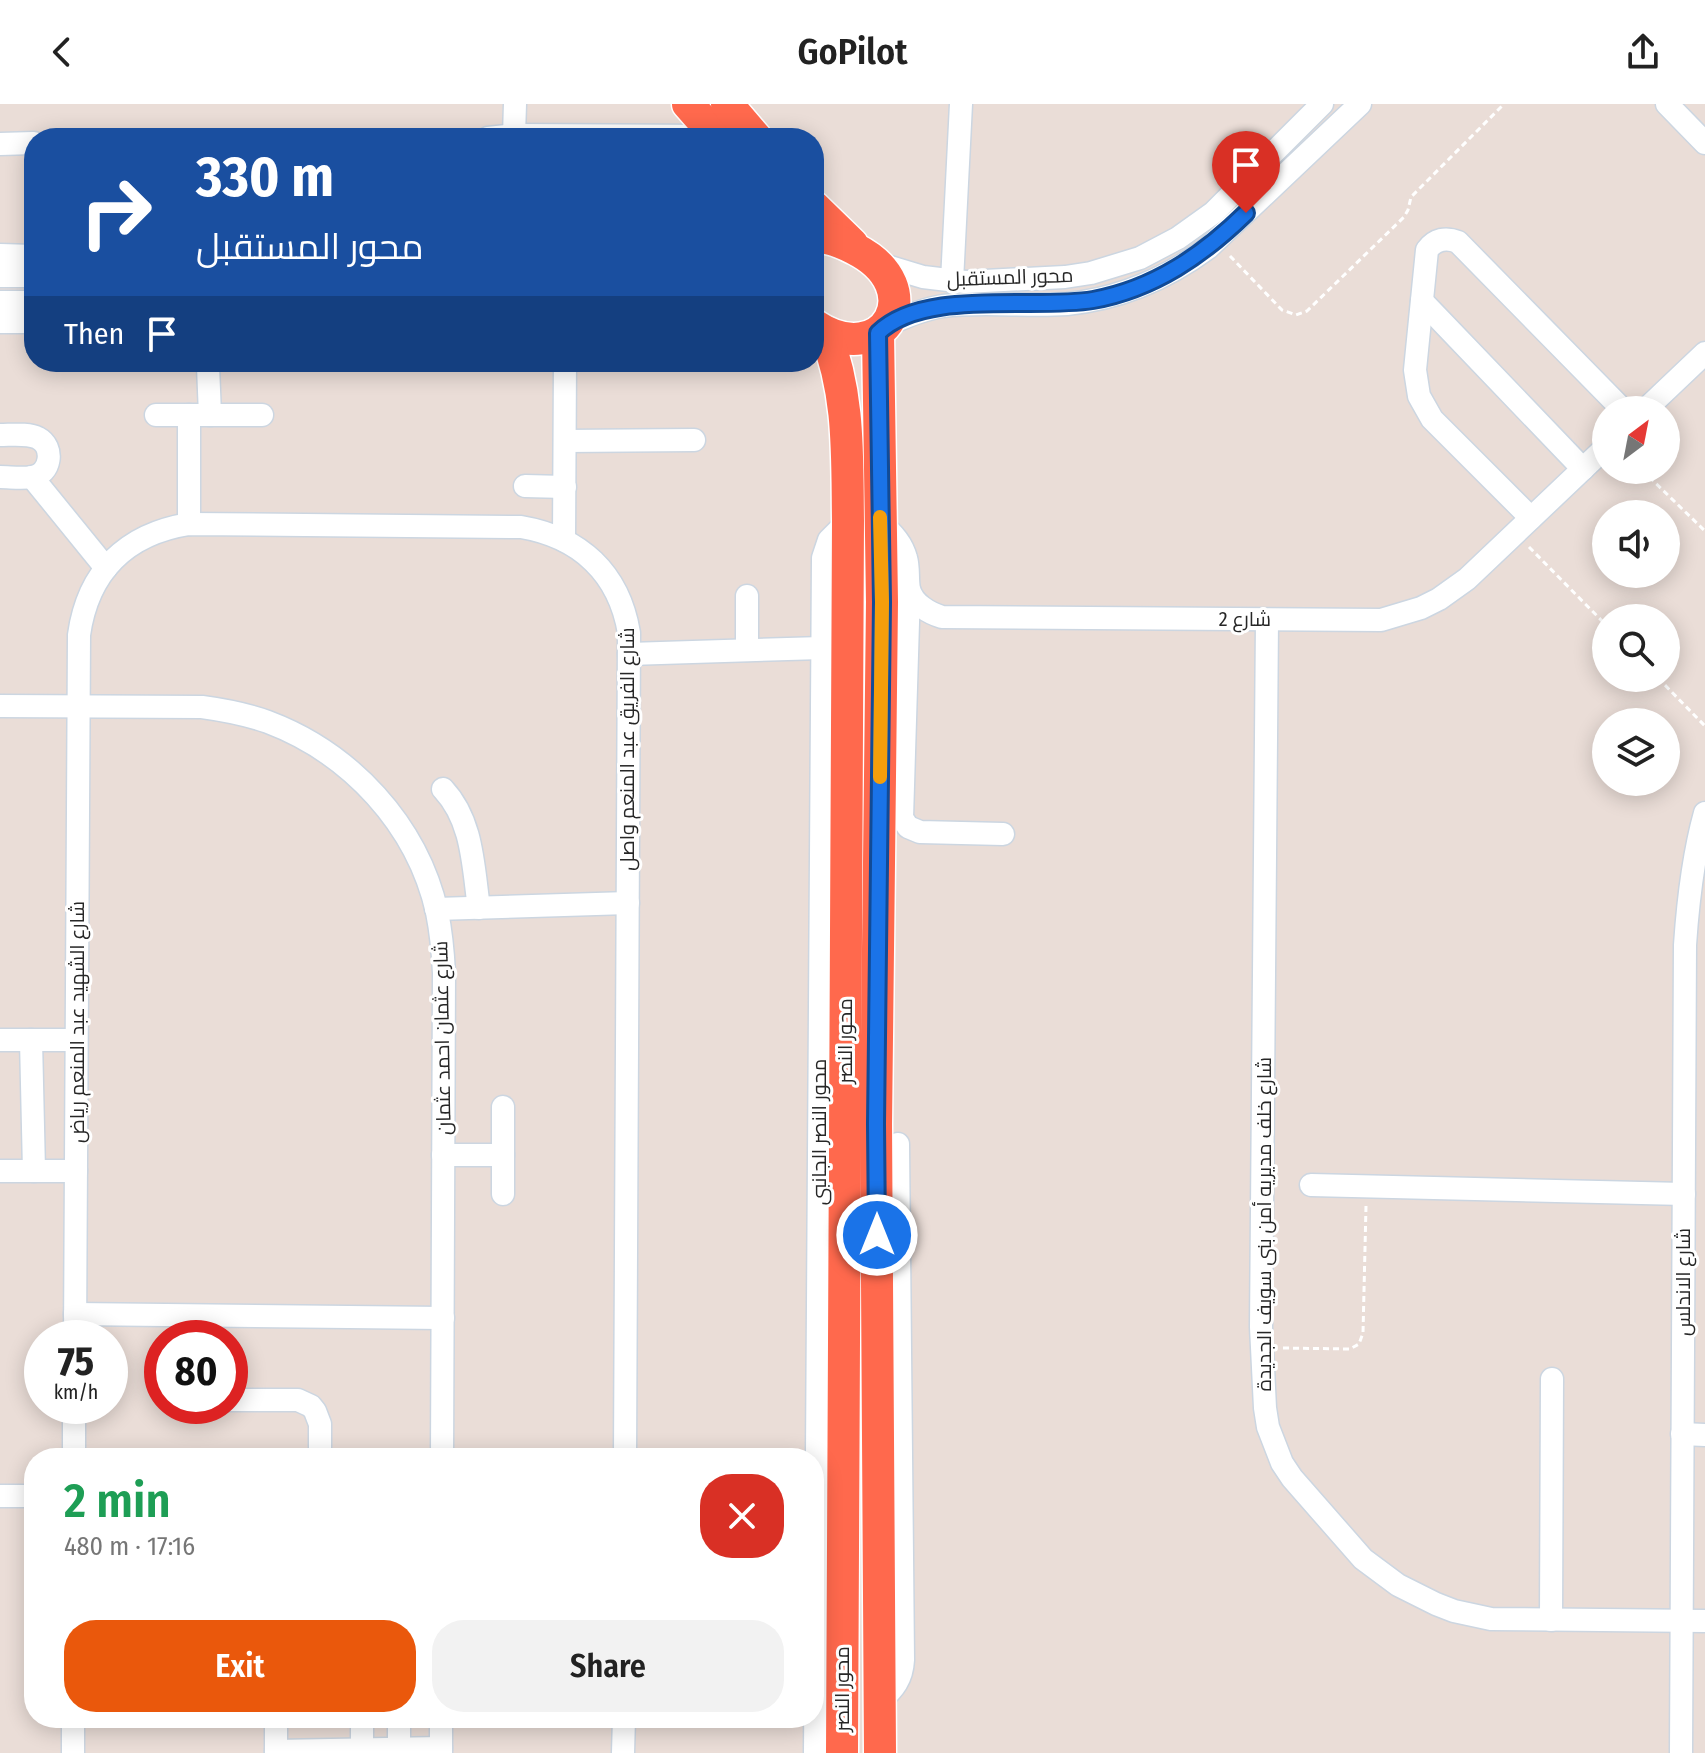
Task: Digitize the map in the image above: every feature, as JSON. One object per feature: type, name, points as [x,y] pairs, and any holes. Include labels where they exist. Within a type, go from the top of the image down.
[{"type":"highway","points":[[688,104],[733,123]]},
{"type":"highway","points":[[824,216],[868,257]]},
{"type":"highway","points":[[824,238],[868,257]]},
{"type":"highway","name":"محور النصر","points":[[868,257],[887,273],[894,294],[894,306],[882,329],[879,393],[887,1134],[880,1753]]},
{"type":"highway","points":[[824,331],[846,339],[857,339],[867,338],[882,329]]},
{"type":"highway","name":"محور النصر","points":[[824,337],[836,362],[847,423],[842,1753]]},
{"type":"highway","points":[[843,393],[879,393]]},
{"type":"highway","points":[[844,1123],[887,1134]]},
{"type":"street","points":[[514,128],[515,104]]},
{"type":"street","points":[[952,281],[961,104]]},
{"type":"street","name":"محور المستقبل","points":[[868,257],[923,277],[952,281],[1065,277],[1115,266],[1159,249],[1213,213],[1322,104]]},
{"type":"street","points":[[1667,104],[1705,143]]},
{"type":"street","name":"محور المستقبل","points":[[882,329],[913,314],[942,306],[1066,304],[1123,293],[1170,273],[1216,241],[1350,107]]},
{"type":"street","points":[[642,128],[733,123]]},
{"type":"street","points":[[0,144],[24,143]]},
{"type":"street","points":[[1523,526],[1432,419],[1416,383],[1427,250],[1431,244],[1437,240],[1458,242],[1609,396]]},
{"type":"street","points":[[0,255],[24,256]]},
{"type":"street","points":[[0,276],[24,276]]},
{"type":"street","points":[[1422,301],[1583,469]]},
{"type":"street","points":[[0,302],[24,302]]},
{"type":"street","points":[[0,322],[24,322]]},
{"type":"street","points":[[1660,396],[1705,353]]},
{"type":"street","points":[[189,524],[206,372]]},
{"type":"street","points":[[564,540],[565,372]]},
{"type":"street","points":[[156,415],[262,415]]},
{"type":"street","points":[[0,435],[37,437],[43,442],[49,456],[45,470],[32,477],[0,477]]},
{"type":"street","points":[[565,441],[694,440]]},
{"type":"street","name":"شارع 2","points":[[909,590],[926,610],[942,617],[1381,620],[1421,608],[1467,579],[1592,460]]},
{"type":"street","points":[[32,477],[106,568]]},
{"type":"street","points":[[525,486],[565,487]]},
{"type":"street","name":"محور النصر الجانبى","points":[[817,1448],[824,552],[829,540],[848,521]]},
{"type":"street","points":[[880,523],[890,530],[904,550],[908,567],[902,818],[908,827],[920,832],[1003,834]]},
{"type":"street","name":"شارع الفريق عبد المنعم واصل","points":[[78,706],[79,635],[82,617],[95,583],[119,554],[143,538],[170,527],[189,524],[521,527],[564,540],[589,556],[608,578],[616,591],[629,633],[625,1448]]},
{"type":"street","points":[[747,596],[747,650]]},
{"type":"street","name":"شارع خلف مديريه أمن بنى سويف الجديدة","points":[[1267,620],[1261,1327],[1265,1408],[1274,1446],[1292,1478],[1363,1559],[1416,1596],[1454,1611],[1491,1619],[1705,1621]]},
{"type":"street","points":[[629,654],[822,648]]},
{"type":"street","name":"شارع عثمان احمد عثمان","points":[[0,706],[202,707],[266,721],[325,751],[351,771],[396,820],[413,848],[436,909],[444,973],[442,1448]]},
{"type":"street","name":"شارع الشهيد عبد المنعم رياض","points":[[75,1320],[78,706]]},
{"type":"street","points":[[443,789],[457,805],[466,824],[479,908]]},
{"type":"street","name":"شارع الاندلس","points":[[1681,1753],[1685,945],[1688,902],[1705,813]]},
{"type":"street","points":[[436,909],[628,903]]},
{"type":"street","points":[[0,1040],[76,1040]]},
{"type":"street","points":[[31,1040],[34,1171]]},
{"type":"street","points":[[503,1107],[503,1194]]},
{"type":"street","points":[[443,1155],[503,1155]]},
{"type":"street","points":[[0,1171],[76,1171]]},
{"type":"street","points":[[1311,1185],[1684,1194]]},
{"type":"street","points":[[75,1314],[443,1318]]},
{"type":"street","points":[[1551,1620],[1552,1379]]},
{"type":"street","points":[[248,1400],[298,1400],[311,1406],[320,1424],[320,1448]]},
{"type":"street","points":[[74,1424],[74,1448]]},
{"type":"street","points":[[1682,1434],[1705,1435]]},
{"type":"street","points":[[0,1496],[24,1496]]},
{"type":"street","points":[[73,1728],[73,1753]]},
{"type":"street","points":[[276,1728],[276,1752],[399,1748],[441,1750],[441,1728]]},
{"type":"street","points":[[362,1728],[362,1749]]},
{"type":"street","points":[[399,1728],[399,1748]]},
{"type":"street","points":[[623,1753],[624,1728]]},
{"type":"street","name":"محور النصر الجانبى","points":[[815,1728],[815,1753]]},
{"type":"path","points":[[1216,241],[1282,310],[1302,314],[1404,217],[1411,197],[1504,104]]},
{"type":"path","points":[[1656,484],[1705,531]]},
{"type":"path","points":[[1523,526],[1592,608]]},
{"type":"path","points":[[1672,692],[1705,726]]},
{"type":"path","points":[[1261,1327],[1266,1341],[1279,1348],[1350,1349],[1359,1344],[1363,1333],[1366,1186]]},
{"type":"slow traffic","points":[[880,517],[880,777]]},
{"type":"route","points":[[877,1235],[882,602],[878,333],[885,326],[913,314],[942,306],[1066,304],[1123,293],[1189,262],[1246,213]]}]
